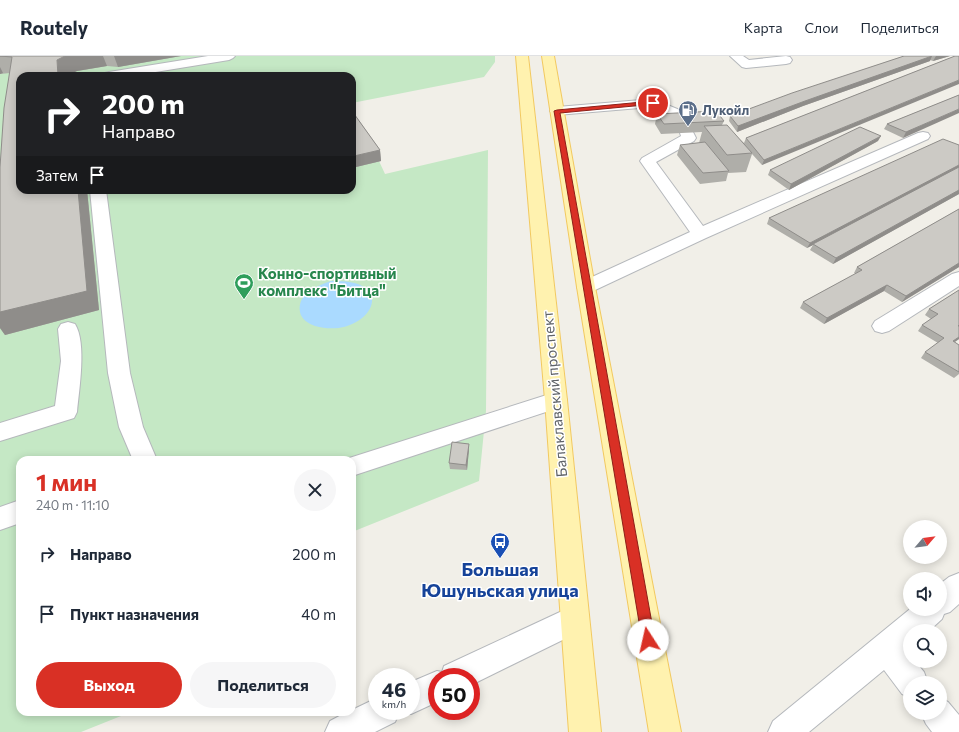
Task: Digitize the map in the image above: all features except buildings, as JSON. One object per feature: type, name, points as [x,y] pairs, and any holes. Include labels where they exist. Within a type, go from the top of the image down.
[{"type":"main road","name":"Балаклавский проспект","points":[[522,56],[556,400],[586,732]]},
{"type":"main road","points":[[548,56],[586,287],[665,732]]},
{"type":"street","points":[[133,72],[229,56]]},
{"type":"street","points":[[736,56],[746,64],[786,60]]},
{"type":"street","points":[[557,111],[653,103],[682,116],[689,138],[646,161],[700,234]]},
{"type":"street","points":[[586,287],[700,234],[923,136]]},
{"type":"street","points":[[98,194],[119,373],[131,427],[143,456]]},
{"type":"street","points":[[882,326],[959,278]]},
{"type":"street","points":[[0,432],[66,412],[71,361],[68,330]]},
{"type":"street","points":[[356,465],[556,400]]},
{"type":"street","points":[[0,519],[16,513]]},
{"type":"street","points":[[947,596],[959,586]]},
{"type":"street","points":[[784,732],[886,650],[924,616]]},
{"type":"street","points":[[474,668],[575,619]]},
{"type":"street","points":[[886,650],[907,676]]},
{"type":"street","points":[[341,732],[368,719]]},
{"type":"street","points":[[943,720],[952,732]]},
{"type":"green space","name":"Конно-спортивный комплекс \"Битца\"","points":[[0,56],[495,56],[495,62],[484,77],[356,102],[356,72],[16,72],[16,194],[356,194],[356,125],[379,161],[385,174],[488,150],[486,411],[479,481],[356,530],[356,456],[16,456],[16,716],[121,716],[81,732],[0,732]]},
{"type":"water","points":[[331,281],[353,283],[367,289],[372,298],[370,308],[363,318],[350,325],[334,328],[315,326],[308,323],[304,319],[300,312],[301,300],[314,288]]},
{"type":"place","name":"Лукойл","points":[[688,127]]},
{"type":"place","name":"Конно-спортивный комплекс \"Битца\"","points":[[244,300]]},
{"type":"place","name":"Большая Юшуньская улица","points":[[500,559]]},
{"type":"route","points":[[648,640],[586,287],[557,111],[653,103]]}]
